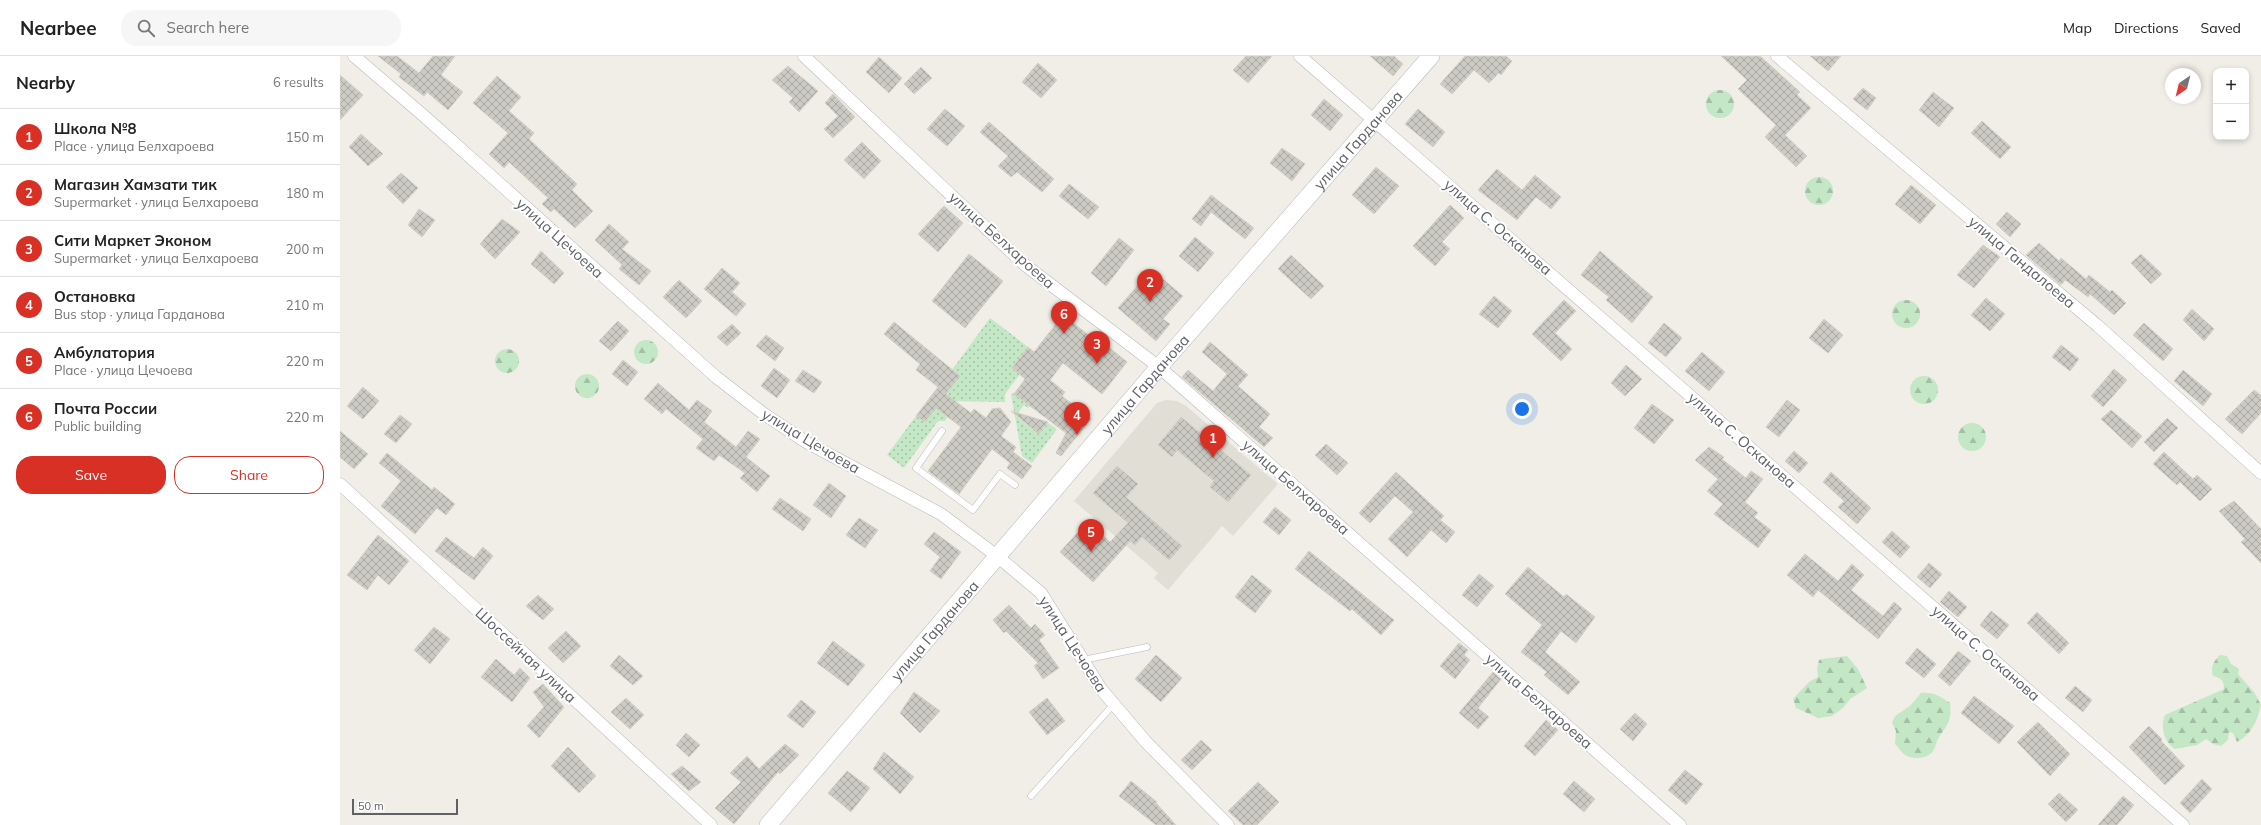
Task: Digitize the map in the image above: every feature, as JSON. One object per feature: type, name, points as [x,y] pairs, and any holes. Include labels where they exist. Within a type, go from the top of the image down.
[{"type":"street","name":"улица Цечоева","points":[[354,56],[430,121],[716,377],[784,428],[941,514],[997,556],[1041,593],[1101,689],[1146,742],[1228,825]]},
{"type":"street","name":"улица Белхароева","points":[[804,56],[1025,265],[1159,367],[1680,825]]},
{"type":"street","name":"улица С. Осканова","points":[[1300,56],[2183,825]]},
{"type":"street","name":"улица Гарданова","points":[[768,825],[1159,367],[1374,120],[1432,56]]},
{"type":"street","name":"улица Гандалоева","points":[[1777,56],[2098,326],[2261,473]]},
{"type":"street","name":"Шоссейная улица","points":[[340,484],[711,825]]},
{"type":"lane","points":[[911,474],[942,432]]},
{"type":"lane","points":[[916,468],[973,510],[1000,474],[1015,485]]},
{"type":"lane","points":[[1083,660],[1147,647]]},
{"type":"lane","points":[[1031,796],[1114,704]]},
{"type":"shaded area","points":[[1166,400],[1177,401],[1186,406],[1278,484],[1233,536],[1222,526],[1168,590],[1154,578],[1158,573],[1074,501],[1157,403]]},
{"type":"green space","points":[[1720,90],[1730,94],[1734,104],[1730,114],[1720,118],[1710,114],[1706,104],[1710,94]]},
{"type":"green space","points":[[1819,177],[1829,181],[1833,191],[1829,201],[1819,205],[1809,201],[1805,191],[1809,181]]},
{"type":"green space","points":[[1906,300],[1916,304],[1920,314],[1916,324],[1906,328],[1896,324],[1892,314],[1896,304]]},
{"type":"green space","points":[[990,318],[1028,347],[1012,368],[1020,374],[1005,394],[1005,402],[950,401],[944,396],[959,376],[952,370]]},
{"type":"green space","points":[[646,340],[651,341],[657,347],[657,357],[651,363],[646,364],[641,363],[635,357],[634,352],[635,347],[641,341]]},
{"type":"green space","points":[[507,349],[512,350],[518,356],[518,366],[512,372],[507,373],[502,372],[496,366],[495,361],[496,356],[502,350]]},
{"type":"green space","points":[[587,374],[592,375],[598,381],[598,391],[592,397],[587,398],[582,397],[576,391],[575,386],[576,381],[582,375]]},
{"type":"green space","points":[[1924,376],[1934,380],[1938,390],[1934,400],[1924,404],[1914,400],[1910,390],[1914,380]]},
{"type":"green space","points":[[1013,393],[1030,406],[1028,408],[1024,405],[1016,416],[1039,434],[1048,423],[1057,429],[1032,463],[1022,456],[1011,394]]},
{"type":"green space","points":[[940,402],[949,414],[945,421],[938,421],[904,468],[887,455],[916,416],[925,422]]},
{"type":"green space","points":[[1972,423],[1982,427],[1986,437],[1982,447],[1972,451],[1962,447],[1958,437],[1962,427]]},
{"type":"green space","points":[[2220,655],[2227,656],[2231,664],[2239,669],[2238,674],[2254,692],[2261,705],[2256,722],[2247,735],[2237,742],[2233,733],[2229,732],[2228,740],[2221,746],[2213,744],[2206,739],[2197,745],[2175,749],[2168,742],[2164,734],[2163,724],[2165,715],[2224,689],[2222,680],[2213,676],[2212,673],[2213,664]]},
{"type":"green space","points":[[1847,656],[1858,669],[1867,688],[1850,699],[1843,708],[1832,716],[1818,718],[1796,708],[1793,699],[1809,682],[1818,677],[1817,669],[1819,660]]},
{"type":"green space","points":[[1921,693],[1936,695],[1950,703],[1950,718],[1931,754],[1920,758],[1912,758],[1905,755],[1895,744],[1896,731],[1892,723],[1895,716],[1910,706]]},
{"type":"building","points":[[378,56],[397,56],[419,73],[433,56],[455,56],[441,75],[463,92],[448,110],[427,92],[424,96],[399,77],[401,74]]},
{"type":"building","points":[[1246,56],[1272,56],[1248,83],[1233,70]]},
{"type":"building","points":[[1370,56],[1394,56],[1403,64],[1393,76]]},
{"type":"building","points":[[1465,56],[1506,56],[1512,61],[1501,75],[1499,73],[1489,83],[1474,70],[1452,94],[1440,84]]},
{"type":"building","points":[[1721,56],[1760,56],[1800,92],[1797,95],[1811,108],[1785,135],[1807,156],[1796,167],[1765,137],[1776,125],[1738,89],[1747,80]]},
{"type":"building","points":[[1810,56],[1841,56],[1828,71]]},
{"type":"building","points":[[879,57],[902,78],[889,93],[866,72]]},
{"type":"building","points":[[1038,63],[1057,80],[1041,98],[1022,82]]},
{"type":"building","points":[[788,66],[818,91],[799,112],[789,102],[793,98],[772,80]]},
{"type":"building","points":[[921,67],[932,78],[914,94],[904,84]]},
{"type":"building","points":[[340,75],[363,95],[340,120]]},
{"type":"building","points":[[497,76],[521,97],[509,111],[534,133],[529,139],[577,184],[572,190],[593,211],[575,228],[554,209],[551,212],[542,204],[548,198],[509,162],[504,168],[489,154],[508,133],[473,103]]},
{"type":"building","points":[[1863,88],[1876,98],[1867,110],[1853,99]]},
{"type":"building","points":[[1933,92],[1954,108],[1939,127],[1919,110]]},
{"type":"building","points":[[833,94],[855,117],[833,138],[824,129],[838,116],[825,103]]},
{"type":"building","points":[[1324,99],[1343,115],[1330,131],[1311,115]]},
{"type":"building","points":[[945,109],[965,126],[947,146],[927,129]]},
{"type":"building","points":[[1418,109],[1445,132],[1433,147],[1405,124]]},
{"type":"building","points":[[1982,121],[2011,147],[2000,159],[1971,133]]},
{"type":"building","points":[[989,122],[1054,179],[1042,192],[1017,172],[1011,177],[998,166],[1008,156],[980,132]]},
{"type":"building","points":[[361,134],[383,154],[368,166],[349,147]]},
{"type":"building","points":[[862,142],[881,161],[864,179],[844,160]]},
{"type":"building","points":[[1282,148],[1305,164],[1292,181],[1270,163]]},
{"type":"building","points":[[1376,167],[1399,186],[1374,214],[1352,195]]},
{"type":"building","points":[[1497,169],[1522,190],[1535,175],[1561,197],[1551,209],[1536,197],[1517,220],[1478,190]]},
{"type":"building","points":[[401,173],[418,188],[403,204],[386,187]]},
{"type":"building","points":[[1069,184],[1099,207],[1088,219],[1059,196]]},
{"type":"building","points":[[1911,185],[1936,205],[1920,224],[1895,204]]},
{"type":"building","points":[[1211,195],[1254,228],[1245,239],[1211,212],[1201,226],[1192,219]]},
{"type":"building","points":[[1450,205],[1464,218],[1442,242],[1450,249],[1435,266],[1413,246]]},
{"type":"building","points":[[944,206],[963,223],[938,252],[918,234]]},
{"type":"building","points":[[419,209],[435,220],[422,237],[408,225]]},
{"type":"building","points":[[2007,212],[2021,224],[2010,237],[1996,224]]},
{"type":"building","points":[[502,219],[520,232],[495,259],[480,244]]},
{"type":"building","points":[[609,224],[629,242],[622,249],[651,271],[639,285],[619,269],[622,265],[595,240]]},
{"type":"building","points":[[1195,237],[1214,253],[1198,272],[1179,256]]},
{"type":"building","points":[[1119,238],[1134,250],[1106,286],[1091,273]]},
{"type":"building","points":[[2039,243],[2059,261],[2061,258],[2086,279],[2089,275],[2110,292],[2112,290],[2126,303],[2114,315],[2090,294],[2088,297],[2065,280],[2061,285],[2026,255]]},
{"type":"building","points":[[1983,245],[2000,257],[1974,288],[1957,275]]},
{"type":"building","points":[[541,251],[564,273],[554,284],[531,264]]},
{"type":"building","points":[[1600,251],[1653,297],[1632,323],[1606,300],[1609,297],[1581,275]]},
{"type":"building","points":[[969,254],[1003,281],[965,328],[932,301]]},
{"type":"building","points":[[2141,254],[2162,274],[2151,284],[2131,263]]},
{"type":"building","points":[[1291,255],[1324,286],[1311,299],[1278,269]]},
{"type":"building","points":[[722,268],[740,283],[732,292],[746,304],[736,316],[704,289]]},
{"type":"building","points":[[1157,274],[1183,296],[1163,319],[1170,324],[1156,341],[1118,308],[1145,277],[1150,282]]},
{"type":"building","points":[[679,280],[702,301],[686,318],[663,297]]},
{"type":"building","points":[[1494,296],[1512,311],[1498,328],[1479,314]]},
{"type":"building","points":[[1986,298],[2005,314],[1990,331],[1971,315]]},
{"type":"building","points":[[1564,300],[1576,311],[1555,333],[1572,349],[1561,361],[1532,334]]},
{"type":"building","points":[[2192,309],[2214,329],[2204,341],[2183,320]]},
{"type":"building","points":[[1063,315],[1091,337],[1093,334],[1127,362],[1102,394],[1063,363],[1050,380],[1065,392],[1062,396],[1091,419],[1061,456],[1056,453],[1066,433],[1014,394],[1025,379],[1012,368],[1028,347],[1034,352]]},
{"type":"building","points":[[1824,319],[1843,335],[1828,353],[1809,338]]},
{"type":"building","points":[[618,321],[629,331],[611,351],[599,341]]},
{"type":"building","points":[[894,322],[960,376],[946,394],[971,413],[974,409],[986,418],[992,409],[1000,408],[1011,422],[1001,436],[1016,447],[1013,452],[1032,466],[1022,479],[1007,468],[1010,463],[992,449],[959,494],[928,471],[961,427],[936,408],[925,422],[916,416],[938,387],[916,370],[920,364],[884,334]]},
{"type":"building","points":[[1664,323],[1682,338],[1666,357],[1648,343]]},
{"type":"building","points":[[2144,323],[2173,349],[2163,361],[2133,335]]},
{"type":"building","points":[[732,324],[741,333],[727,346],[717,337]]},
{"type":"building","points":[[766,335],[784,348],[775,361],[756,346]]},
{"type":"building","points":[[1210,342],[1248,375],[1238,386],[1270,414],[1259,427],[1273,438],[1264,447],[1182,377],[1188,370],[1213,391],[1227,374],[1202,352]]},
{"type":"building","points":[[2061,345],[2079,359],[2070,371],[2052,357]]},
{"type":"building","points":[[1702,352],[1725,372],[1709,391],[1685,371]]},
{"type":"building","points":[[623,360],[638,372],[627,386],[612,374]]},
{"type":"building","points":[[1626,365],[1642,379],[1625,396],[1611,383]]},
{"type":"building","points":[[774,368],[790,380],[777,398],[761,386]]},
{"type":"building","points":[[2114,369],[2127,380],[2103,407],[2091,396]]},
{"type":"building","points":[[803,370],[822,382],[814,393],[795,381]]},
{"type":"building","points":[[2183,370],[2212,394],[2203,406],[2174,381]]},
{"type":"building","points":[[658,383],[689,410],[697,400],[712,411],[704,422],[736,447],[748,431],[760,439],[746,457],[770,476],[757,492],[740,478],[745,473],[719,455],[714,461],[696,448],[703,439],[666,409],[662,414],[644,399]]},
{"type":"building","points":[[363,387],[379,401],[363,419],[347,406]]},
{"type":"building","points":[[2254,390],[2261,395],[2261,413],[2242,434],[2225,419]]},
{"type":"building","points":[[1787,400],[1800,410],[1779,437],[1766,427]]},
{"type":"building","points":[[1652,404],[1674,420],[1654,444],[1634,428]]},
{"type":"building","points":[[2111,410],[2142,436],[2132,448],[2101,419]]},
{"type":"building","points":[[1011,411],[1048,422],[1039,434]]},
{"type":"building","points":[[400,415],[412,424],[396,443],[384,434]]},
{"type":"building","points":[[1181,417],[1251,475],[1228,502],[1210,487],[1214,481],[1177,450],[1172,457],[1158,445]]},
{"type":"building","points":[[2167,418],[2178,428],[2154,452],[2144,442]]},
{"type":"building","points":[[340,431],[368,454],[354,469],[340,457]]},
{"type":"building","points":[[1326,444],[1348,463],[1337,475],[1315,455]]},
{"type":"building","points":[[1709,447],[1724,457],[1722,459],[1746,478],[1751,471],[1763,479],[1745,502],[1758,513],[1754,517],[1771,530],[1758,548],[1714,514],[1723,504],[1707,491],[1718,479],[1695,460]]},
{"type":"building","points":[[1794,451],[1808,463],[1799,473],[1785,461]]},
{"type":"building","points":[[2164,452],[2193,479],[2197,475],[2212,489],[2200,501],[2180,482],[2177,485],[2153,464]]},
{"type":"building","points":[[387,453],[432,490],[434,487],[455,504],[446,515],[437,508],[415,534],[381,506],[401,481],[379,463]]},
{"type":"building","points":[[1117,466],[1138,484],[1126,497],[1182,546],[1169,560],[1142,537],[1135,545],[1130,541],[1093,582],[1060,552],[1088,521],[1110,542],[1128,523],[1093,493]]},
{"type":"building","points":[[1396,472],[1444,516],[1440,520],[1455,532],[1446,543],[1431,530],[1407,557],[1388,539],[1413,512],[1395,496],[1370,523],[1359,513]]},
{"type":"building","points":[[1831,472],[1871,508],[1857,524],[1838,507],[1844,501],[1823,482]]},
{"type":"building","points":[[829,483],[846,496],[831,518],[813,505]]},
{"type":"building","points":[[780,498],[811,519],[803,531],[772,509]]},
{"type":"building","points":[[2234,501],[2261,529],[2261,563],[2241,542],[2245,539],[2219,511]]},
{"type":"building","points":[[1275,507],[1291,520],[1279,535],[1263,522]]},
{"type":"building","points":[[859,518],[878,530],[865,548],[846,535]]},
{"type":"building","points":[[1892,531],[1910,547],[1900,558],[1882,542]]},
{"type":"building","points":[[934,532],[961,552],[941,579],[930,571],[940,557],[924,544]]},
{"type":"building","points":[[378,535],[409,561],[389,585],[378,575],[367,590],[347,575]]},
{"type":"building","points":[[446,537],[474,558],[483,547],[493,556],[474,580],[435,551]]},
{"type":"building","points":[[1309,551],[1394,620],[1381,635],[1352,609],[1350,611],[1295,569]]},
{"type":"building","points":[[1805,554],[1838,581],[1852,564],[1864,575],[1851,590],[1883,616],[1894,602],[1902,609],[1878,639],[1818,590],[1813,597],[1787,575]]},
{"type":"building","points":[[1929,563],[1942,574],[1930,588],[1917,577]]},
{"type":"building","points":[[1528,567],[1564,597],[1566,594],[1595,617],[1576,643],[1561,631],[1545,652],[1580,682],[1568,695],[1544,675],[1547,672],[1521,652],[1542,625],[1505,594]]},
{"type":"building","points":[[1479,574],[1494,586],[1477,607],[1462,595]]},
{"type":"building","points":[[1252,575],[1272,591],[1255,613],[1235,597]]},
{"type":"building","points":[[1949,591],[1967,607],[1958,617],[1940,602]]},
{"type":"building","points":[[538,595],[554,609],[543,620],[526,606]]},
{"type":"building","points":[[1009,605],[1031,628],[1035,624],[1045,635],[1039,640],[1059,668],[1043,679],[1034,666],[1038,663],[1006,631],[1004,633],[993,620]]},
{"type":"building","points":[[1991,611],[2009,625],[1997,639],[1980,625]]},
{"type":"building","points":[[2037,612],[2069,643],[2059,654],[2027,623]]},
{"type":"building","points":[[434,627],[450,639],[430,664],[414,650]]},
{"type":"building","points":[[566,631],[581,646],[563,663],[548,648]]},
{"type":"building","points":[[833,641],[865,665],[848,686],[817,663]]},
{"type":"building","points":[[1459,643],[1468,650],[1464,655],[1470,660],[1455,679],[1440,666]]},
{"type":"building","points":[[1917,648],[1936,664],[1924,678],[1905,663]]},
{"type":"building","points":[[1958,651],[1971,661],[1950,686],[1938,676]]},
{"type":"building","points":[[619,655],[643,676],[633,685],[610,666]]},
{"type":"building","points":[[1156,655],[1182,678],[1161,702],[1135,679]]},
{"type":"building","points":[[496,659],[514,675],[520,668],[530,678],[512,702],[481,677]]},
{"type":"building","points":[[1493,672],[1501,679],[1478,708],[1489,717],[1478,729],[1459,713]]},
{"type":"building","points":[[543,684],[564,707],[539,738],[527,726],[544,707],[533,692]]},
{"type":"building","points":[[2075,686],[2092,700],[2083,712],[2065,698]]},
{"type":"building","points":[[914,692],[940,711],[920,733],[900,713]]},
{"type":"building","points":[[1974,696],[2014,726],[1999,744],[1961,713]]},
{"type":"building","points":[[626,698],[644,715],[630,729],[611,712]]},
{"type":"building","points":[[1047,698],[1065,721],[1047,735],[1029,712]]},
{"type":"building","points":[[801,700],[816,712],[803,728],[787,716]]},
{"type":"building","points":[[1635,713],[1647,724],[1633,741],[1620,729]]},
{"type":"building","points":[[1546,720],[1558,730],[1535,756],[1524,746]]},
{"type":"building","points":[[2038,722],[2070,754],[2050,776],[2017,742]]},
{"type":"building","points":[[2149,726],[2185,766],[2165,785],[2129,747]]},
{"type":"building","points":[[686,733],[700,745],[689,757],[676,745]]},
{"type":"building","points":[[1201,740],[1212,750],[1192,770],[1181,760]]},
{"type":"building","points":[[785,744],[799,755],[780,774],[778,772],[734,824],[715,808],[741,782],[730,773],[747,756],[759,769]]},
{"type":"building","points":[[568,747],[596,776],[579,793],[551,766]]},
{"type":"building","points":[[884,752],[914,777],[900,794],[873,769]]},
{"type":"building","points":[[682,766],[701,782],[689,791],[671,774]]},
{"type":"building","points":[[1685,770],[1703,784],[1686,805],[1668,790]]},
{"type":"building","points":[[847,771],[870,788],[851,812],[828,793]]},
{"type":"building","points":[[2202,779],[2212,789],[2190,813],[2180,803]]},
{"type":"building","points":[[1131,781],[1157,802],[1156,803],[1176,825],[1156,825],[1119,796]]},
{"type":"building","points":[[1574,781],[1595,799],[1584,812],[1563,794]]},
{"type":"building","points":[[1258,782],[1279,802],[1257,825],[1243,825],[1228,811]]},
{"type":"building","points":[[2059,793],[2078,810],[2066,822],[2048,804]]},
{"type":"building","points":[[2123,796],[2134,805],[2117,825],[2098,825]]},
{"type":"place","name":"Магазин Хамзати тик","points":[[1150,302]]},
{"type":"place","name":"Почта России","points":[[1064,334]]},
{"type":"place","name":"Сити Маркет Эконом","points":[[1097,364]]},
{"type":"place","name":"Остановка","points":[[1077,435]]},
{"type":"place","name":"Школа №8","points":[[1213,458]]},
{"type":"place","name":"Амбулатория","points":[[1091,552]]}]
